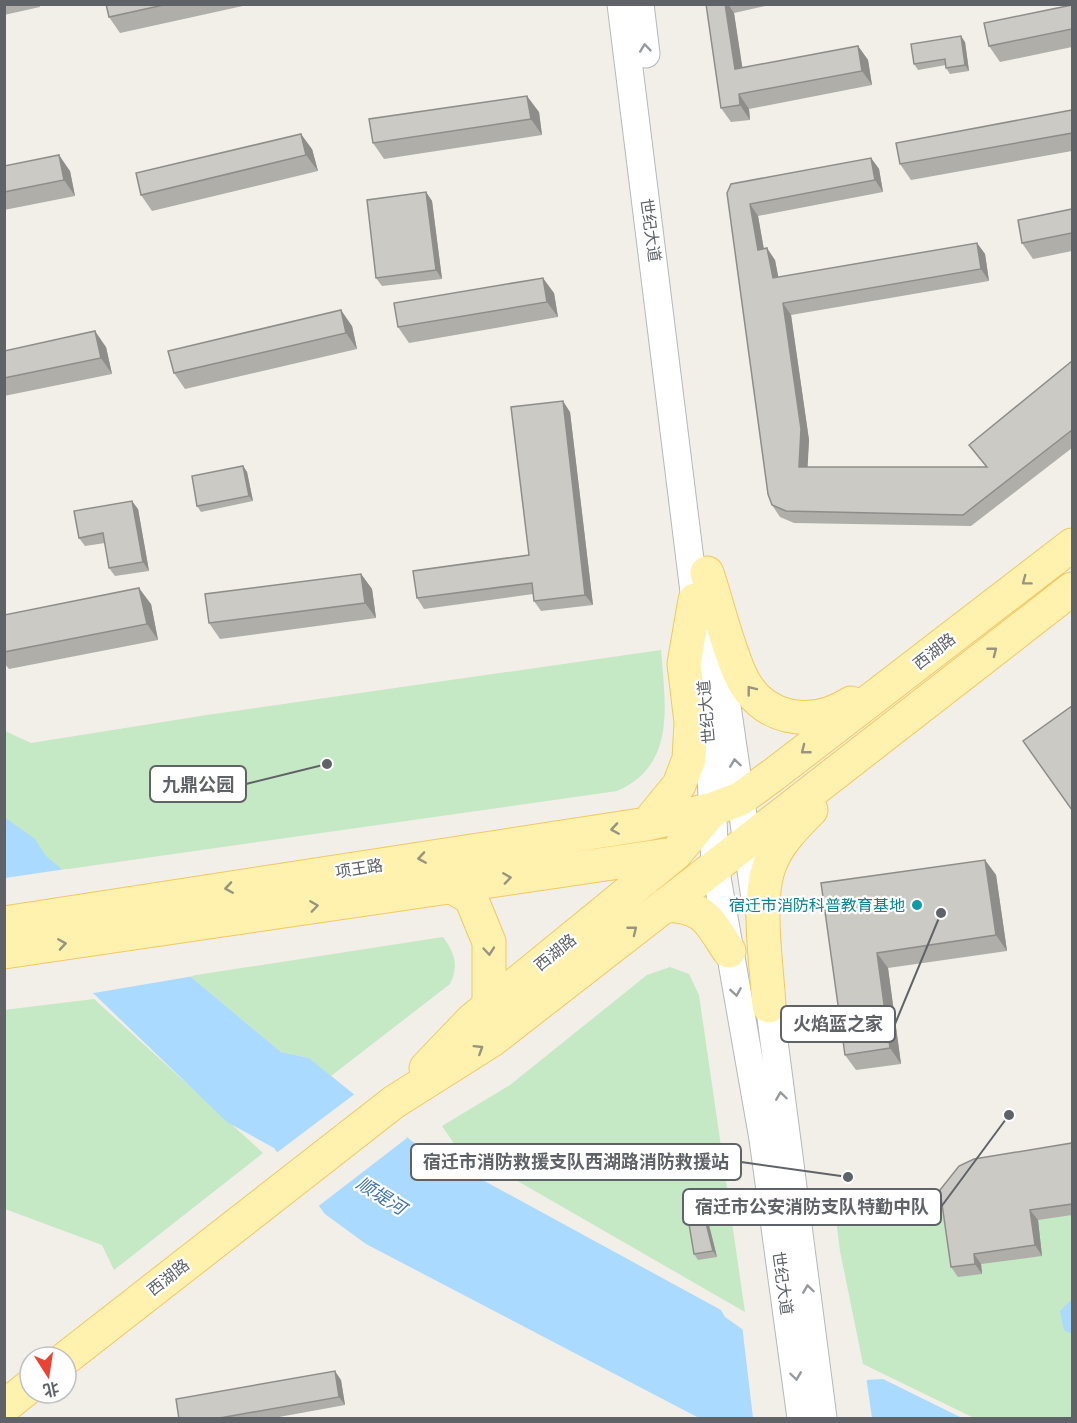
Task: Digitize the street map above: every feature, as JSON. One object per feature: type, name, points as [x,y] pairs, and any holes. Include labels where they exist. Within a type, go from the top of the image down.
[{"type":"main road","name":"西湖路","points":[[394,1102],[472,1020],[675,854],[726,804],[946,642],[1072,545]]},
{"type":"main road","points":[[701,586],[740,675],[755,696],[778,714],[795,719],[817,718],[845,707],[946,642]]},
{"type":"main road","points":[[647,824],[679,785],[689,759],[691,722],[684,664],[701,586]]},
{"type":"main road","name":"西湖路","points":[[78,1349],[394,1102],[492,1040],[666,905],[715,856],[747,841],[1072,589]]},
{"type":"main road","points":[[769,1006],[764,898],[768,870],[776,850],[792,828],[823,798],[956,679]]},
{"type":"main road","name":"项王路","points":[[4,923],[647,824],[726,804]]},
{"type":"main road","name":"项王路","points":[[4,952],[675,854],[715,856]]},
{"type":"main road","points":[[451,886],[471,898],[489,942],[489,1005]]},
{"type":"main road","points":[[666,905],[687,906],[697,910],[729,951]]},
{"type":"main road","points":[[4,1407],[18,1396]]},
{"type":"street","name":"世纪大道","points":[[621,4],[701,586]]},
{"type":"street","name":"世纪大道","points":[[640,4],[726,804],[715,856],[729,951],[763,1139],[801,1419]]},
{"type":"street","name":"世纪大道","points":[[726,804],[747,841],[824,1419]]},
{"type":"green space","points":[[661,650],[665,711],[658,749],[650,766],[636,780],[617,791],[5,878],[5,731],[31,743],[207,715]]},
{"type":"green space","points":[[443,937],[455,965],[450,984],[331,1076],[309,1058],[281,1052],[190,976]]},
{"type":"green space","points":[[670,967],[689,974],[699,995],[745,1312],[455,1145],[442,1126],[510,1085],[647,975]]},
{"type":"green space","points":[[94,999],[263,1153],[114,1270],[102,1245],[5,1209],[4,1010]]},
{"type":"green space","points":[[1072,1181],[1072,1418],[974,1418],[863,1364],[840,1251],[835,1211]]},
{"type":"water","name":"顺堤河","points":[[4,817],[35,839],[46,856],[281,1052],[309,1058],[413,1142],[721,1310],[725,1317],[742,1329],[866,1380],[883,1379],[962,1418],[699,1418],[366,1244],[325,1214],[274,1148],[227,1122],[94,994],[5,934]]},
{"type":"water","points":[[1072,1299],[1072,1334],[1064,1330],[1060,1311]]},
{"type":"pier","points":[[66,869],[194,976],[88,994],[4,937],[5,878]]},
{"type":"pier","points":[[356,1093],[398,1126],[407,1138],[316,1208],[275,1154]]},
{"type":"pier","points":[[742,1325],[866,1376],[872,1418],[753,1418]]},
{"type":"building","points":[[106,4],[168,4],[109,17]]},
{"type":"building","points":[[706,4],[725,4],[735,69],[858,46],[862,71],[739,94],[740,105],[721,108]]},
{"type":"building","points":[[1072,5],[1072,29],[989,46],[984,23]]},
{"type":"building","points":[[961,36],[965,65],[946,68],[945,59],[914,64],[911,44]]},
{"type":"building","points":[[527,96],[531,119],[373,143],[369,119]]},
{"type":"building","points":[[1072,110],[1072,133],[900,164],[896,143]]},
{"type":"building","points":[[301,134],[306,155],[141,195],[136,173]]},
{"type":"building","points":[[59,155],[64,180],[4,192],[4,166]]},
{"type":"building","points":[[871,158],[875,180],[750,204],[758,250],[767,248],[773,278],[977,243],[981,269],[783,303],[801,429],[799,467],[987,467],[969,445],[1072,361],[1072,430],[963,515],[786,511],[772,505],[768,494],[727,193],[731,184]]},
{"type":"building","points":[[426,192],[436,270],[376,278],[367,200]]},
{"type":"building","points":[[1072,209],[1072,233],[1022,243],[1018,220]]},
{"type":"building","points":[[543,278],[547,302],[398,327],[394,303]]},
{"type":"building","points":[[341,310],[346,333],[174,373],[168,351]]},
{"type":"building","points":[[95,331],[101,358],[4,378],[4,351]]},
{"type":"building","points":[[563,401],[585,595],[534,601],[532,583],[417,598],[413,571],[529,555],[511,407]]},
{"type":"building","points":[[243,466],[249,496],[197,506],[192,476]]},
{"type":"building","points":[[132,501],[143,562],[109,568],[103,533],[79,538],[74,511]]},
{"type":"building","points":[[361,574],[365,603],[209,623],[205,594]]},
{"type":"building","points":[[139,588],[147,624],[4,652],[4,615]]},
{"type":"building","points":[[1072,706],[1072,810],[1023,741]]},
{"type":"building","points":[[985,860],[996,935],[877,953],[890,1048],[845,1055],[821,883]]},
{"type":"building","points":[[1072,1143],[1072,1204],[1030,1210],[1035,1245],[974,1254],[975,1264],[951,1267],[940,1190],[959,1166],[974,1159]]},
{"type":"building","points":[[704,1215],[713,1251],[694,1254],[688,1218]]},
{"type":"building","points":[[335,1371],[339,1397],[214,1419],[179,1419],[176,1399]]},
{"type":"place","name":"九鼎公园","points":[[327,764]]},
{"type":"place","name":"宿迁市消防科普教育基地","points":[[917,905]]},
{"type":"place","name":"火焰蓝之家","points":[[941,913]]},
{"type":"place","name":"宿迁市公安消防支队特勤中队","points":[[1009,1115]]},
{"type":"place","name":"宿迁市消防救援支队西湖路消防救援站","points":[[848,1177]]}]
